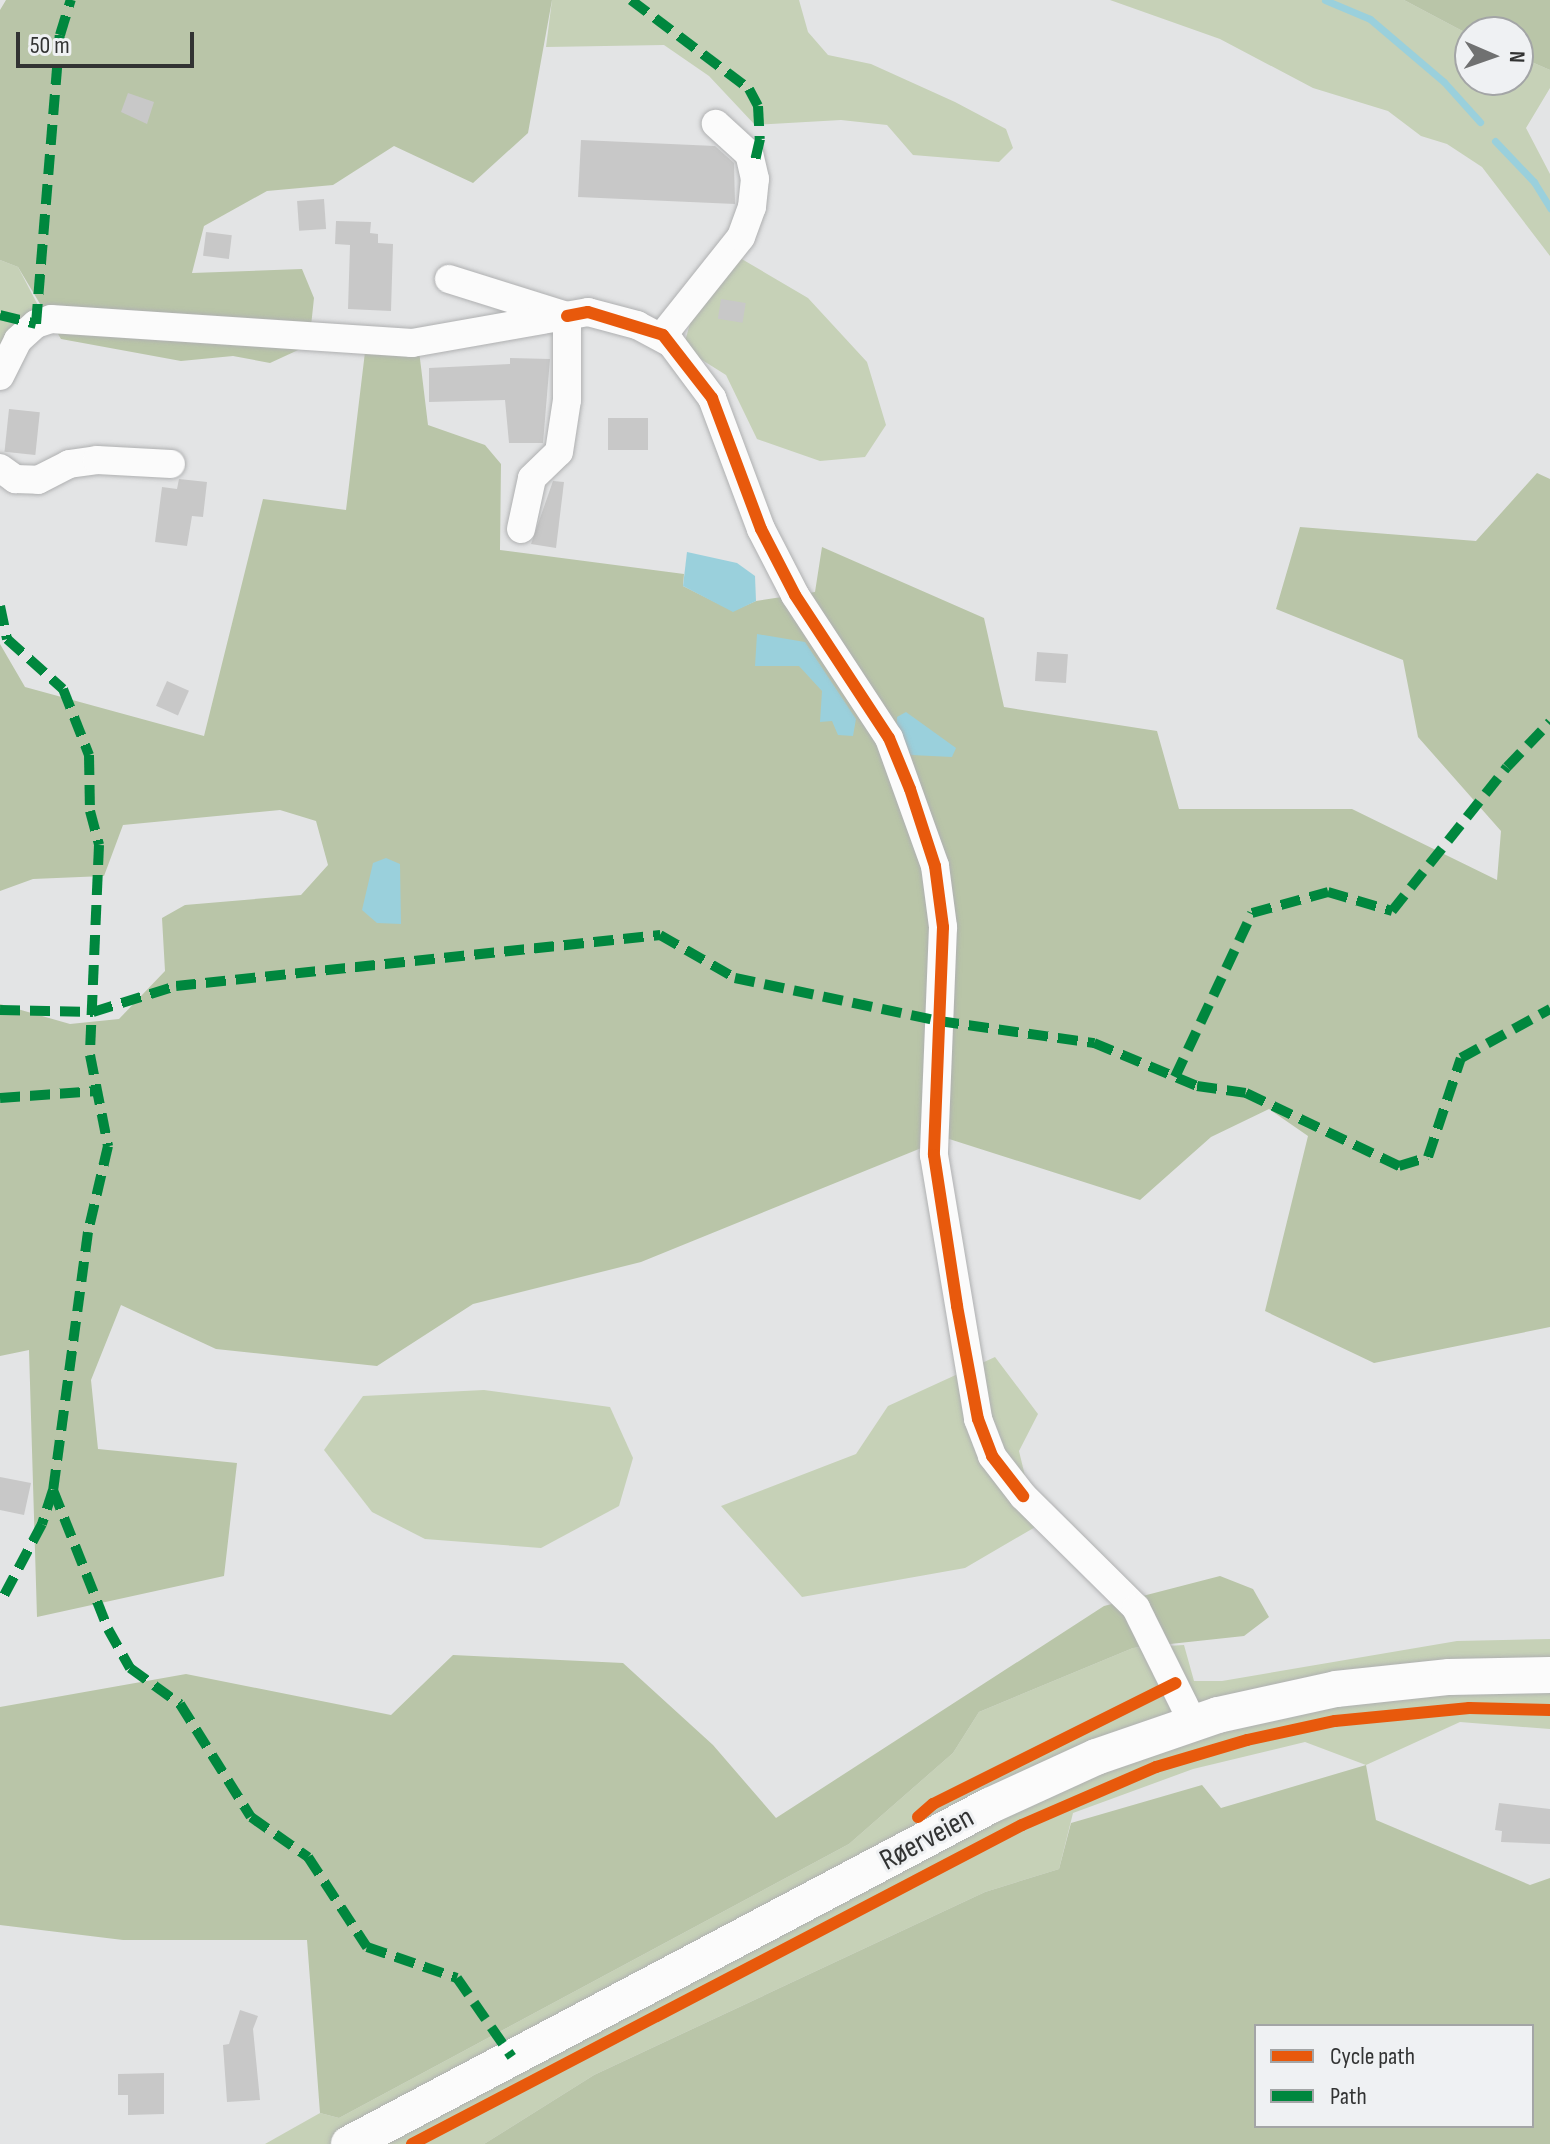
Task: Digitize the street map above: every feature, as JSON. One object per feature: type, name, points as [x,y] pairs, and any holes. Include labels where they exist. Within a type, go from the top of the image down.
[{"type":"main road","name":"Røerveien","points":[[349,2144],[989,1806],[1096,1757],[1193,1723],[1349,1687],[1449,1677],[1550,1675]]},
{"type":"street","points":[[663,335],[741,237],[752,207],[755,179],[749,154],[716,124]]},
{"type":"street","points":[[449,279],[567,316]]},
{"type":"street","points":[[0,376],[18,340],[36,324],[51,319],[412,343],[588,312],[663,335],[712,398],[761,529],[795,595],[889,738],[935,866],[943,927],[934,1155],[978,1419],[992,1456],[1023,1496],[1136,1608],[1193,1723]]},
{"type":"street","points":[[521,529],[532,478],[559,452],[567,400],[567,316]]},
{"type":"street","points":[[0,468],[15,479],[38,480],[69,464],[97,460],[171,464]]},
{"type":"green space","points":[[6,0],[552,0],[528,133],[473,183],[394,146],[333,185],[267,191],[204,226],[192,273],[302,269],[314,298],[309,345],[270,363],[233,356],[181,361],[61,339],[18,267],[0,260],[0,10]]},
{"type":"green space","points":[[552,0],[799,0],[808,32],[828,55],[871,64],[955,102],[1006,129],[1013,148],[999,162],[913,155],[887,125],[841,120],[755,125],[709,76],[664,45],[546,47]]},
{"type":"green space","points":[[1110,0],[1404,0],[1454,27],[1454,96],[1534,96],[1534,63],[1550,70],[1550,88],[1526,128],[1550,174],[1550,256],[1482,167],[1447,144],[1421,136],[1388,111],[1313,88],[1220,39]]},
{"type":"green space","points":[[1404,0],[1550,0],[1550,70],[1534,63],[1534,16],[1454,16],[1454,27]]},
{"type":"green space","points":[[740,258],[808,298],[867,362],[886,425],[865,457],[820,461],[757,439],[726,375],[683,348],[696,303]]},
{"type":"green space","points":[[0,260],[18,267],[42,313],[0,349]]},
{"type":"green space","points":[[368,327],[417,334],[428,425],[485,445],[501,464],[500,550],[684,574],[683,586],[733,611],[756,601],[815,592],[822,547],[984,618],[1004,707],[1157,731],[1179,809],[1352,809],[1497,880],[1501,831],[1418,737],[1403,660],[1276,609],[1300,527],[1476,541],[1537,473],[1550,479],[1550,1327],[1374,1363],[1265,1311],[1308,1136],[1269,1109],[1211,1137],[1140,1200],[946,1138],[641,1262],[473,1304],[377,1366],[216,1349],[121,1305],[91,1380],[98,1449],[237,1463],[224,1576],[37,1617],[29,1350],[0,1356],[0,1004],[70,1024],[119,1019],[165,971],[162,918],[185,905],[301,895],[328,865],[316,821],[280,810],[123,825],[104,876],[33,879],[0,891],[0,644],[25,687],[204,736],[263,499],[346,510]]},
{"type":"green space","points":[[995,1357],[1038,1414],[1019,1451],[1037,1526],[965,1568],[802,1597],[721,1506],[856,1454],[888,1406]]},
{"type":"green space","points":[[484,1390],[610,1407],[633,1458],[619,1506],[541,1548],[425,1539],[372,1512],[324,1450],[363,1396]]},
{"type":"green space","points":[[1220,1576],[1253,1589],[1269,1617],[1244,1636],[1133,1648],[979,1712],[953,1753],[849,1844],[339,2118],[320,2113],[307,1940],[123,1940],[0,1925],[0,1707],[186,1674],[391,1715],[453,1655],[623,1663],[713,1745],[776,1818],[1104,1606]]},
{"type":"green space","points":[[1550,1639],[1550,1729],[1460,1722],[1366,1765],[1305,1742],[1193,1769],[1073,1813],[1059,1869],[985,1892],[594,2075],[484,2144],[265,2144],[320,2113],[339,2118],[849,1844],[953,1753],[979,1712],[1133,1648],[1184,1645],[1194,1681],[1222,1681],[1457,1641]]},
{"type":"green space","points":[[1366,1765],[1376,1820],[1530,1885],[1550,1878],[1550,2144],[484,2144],[594,2075],[985,1892],[1059,1869],[1071,1823],[1202,1785],[1221,1808]]},
{"type":"water","points":[[687,552],[737,563],[755,576],[756,601],[733,612],[683,586]]},
{"type":"water","points":[[757,634],[805,642],[856,719],[853,736],[838,735],[832,721],[820,722],[822,691],[799,666],[755,666]]},
{"type":"water","points":[[906,712],[956,748],[952,757],[911,755],[896,737],[897,717]]},
{"type":"water","points":[[386,858],[400,864],[401,924],[377,923],[362,910],[373,863]]},
{"type":"building","points":[[128,93],[154,102],[147,124],[121,112]]},
{"type":"building","points":[[581,140],[715,146],[734,163],[735,204],[578,197]]},
{"type":"building","points":[[324,199],[326,229],[299,231],[297,201]]},
{"type":"building","points":[[336,221],[371,222],[370,233],[378,234],[378,243],[393,244],[391,311],[348,309],[350,245],[335,244]]},
{"type":"building","points":[[206,232],[232,235],[229,259],[203,256]]},
{"type":"building","points":[[721,299],[746,303],[743,323],[718,319]]},
{"type":"building","points":[[510,358],[550,359],[543,443],[509,443],[505,400],[429,402],[429,368],[510,364]]},
{"type":"building","points":[[9,409],[40,412],[35,455],[5,452]]},
{"type":"building","points":[[608,418],[648,418],[648,450],[608,450]]},
{"type":"building","points":[[179,479],[207,482],[203,517],[192,516],[187,546],[155,542],[162,487],[177,489]]},
{"type":"building","points":[[553,481],[564,482],[556,548],[531,544]]},
{"type":"building","points":[[1037,652],[1068,654],[1066,683],[1035,681]]},
{"type":"building","points":[[167,681],[189,691],[178,715],[156,706]]},
{"type":"building","points":[[0,1477],[31,1483],[24,1515],[0,1510]]},
{"type":"building","points":[[1499,1803],[1550,1809],[1550,1844],[1501,1842],[1502,1831],[1495,1830]]},
{"type":"building","points":[[240,2010],[258,2016],[253,2029],[260,2100],[227,2102],[223,2045],[229,2044]]},
{"type":"building","points":[[164,2073],[164,2114],[128,2115],[128,2095],[118,2095],[118,2074]]},
{"type":"waterway","points":[[1325,0],[1370,19],[1444,82],[1480,122]]},
{"type":"waterway","points":[[1495,141],[1534,182],[1550,208]]},
{"type":"marked path","points":[[0,315],[36,324],[60,35],[71,0]]},
{"type":"marked path","points":[[631,0],[749,89],[758,106],[760,139],[754,166]]},
{"type":"marked path","points":[[0,606],[7,639],[63,689],[89,755],[90,811],[99,845],[90,1055],[108,1146],[88,1232],[53,1490],[42,1524],[0,1603]]},
{"type":"marked path","points":[[1175,1077],[1252,913],[1328,892],[1392,911],[1507,767],[1550,722]]},
{"type":"marked path","points":[[0,1010],[93,1012],[176,986],[660,935],[735,978],[939,1021],[1094,1043],[1197,1086],[1246,1093],[1399,1166],[1428,1157],[1461,1058],[1550,1009]]},
{"type":"marked path","points":[[0,1098],[97,1091]]},
{"type":"marked path","points":[[53,1490],[108,1629],[130,1668],[180,1704],[251,1817],[308,1857],[367,1947],[457,1978],[512,2057]]},
{"type":"cycle path","points":[[567,316],[588,312],[663,335],[712,398],[761,529],[795,595],[889,738],[910,789],[935,866],[943,927],[934,1155],[957,1306],[978,1419],[992,1456],[1023,1496]]},
{"type":"cycle path","points":[[918,1817],[933,1804],[1176,1683]]},
{"type":"cycle path","points":[[412,2144],[1022,1825],[1156,1767],[1247,1740],[1335,1721],[1469,1708],[1550,1710]]}]
